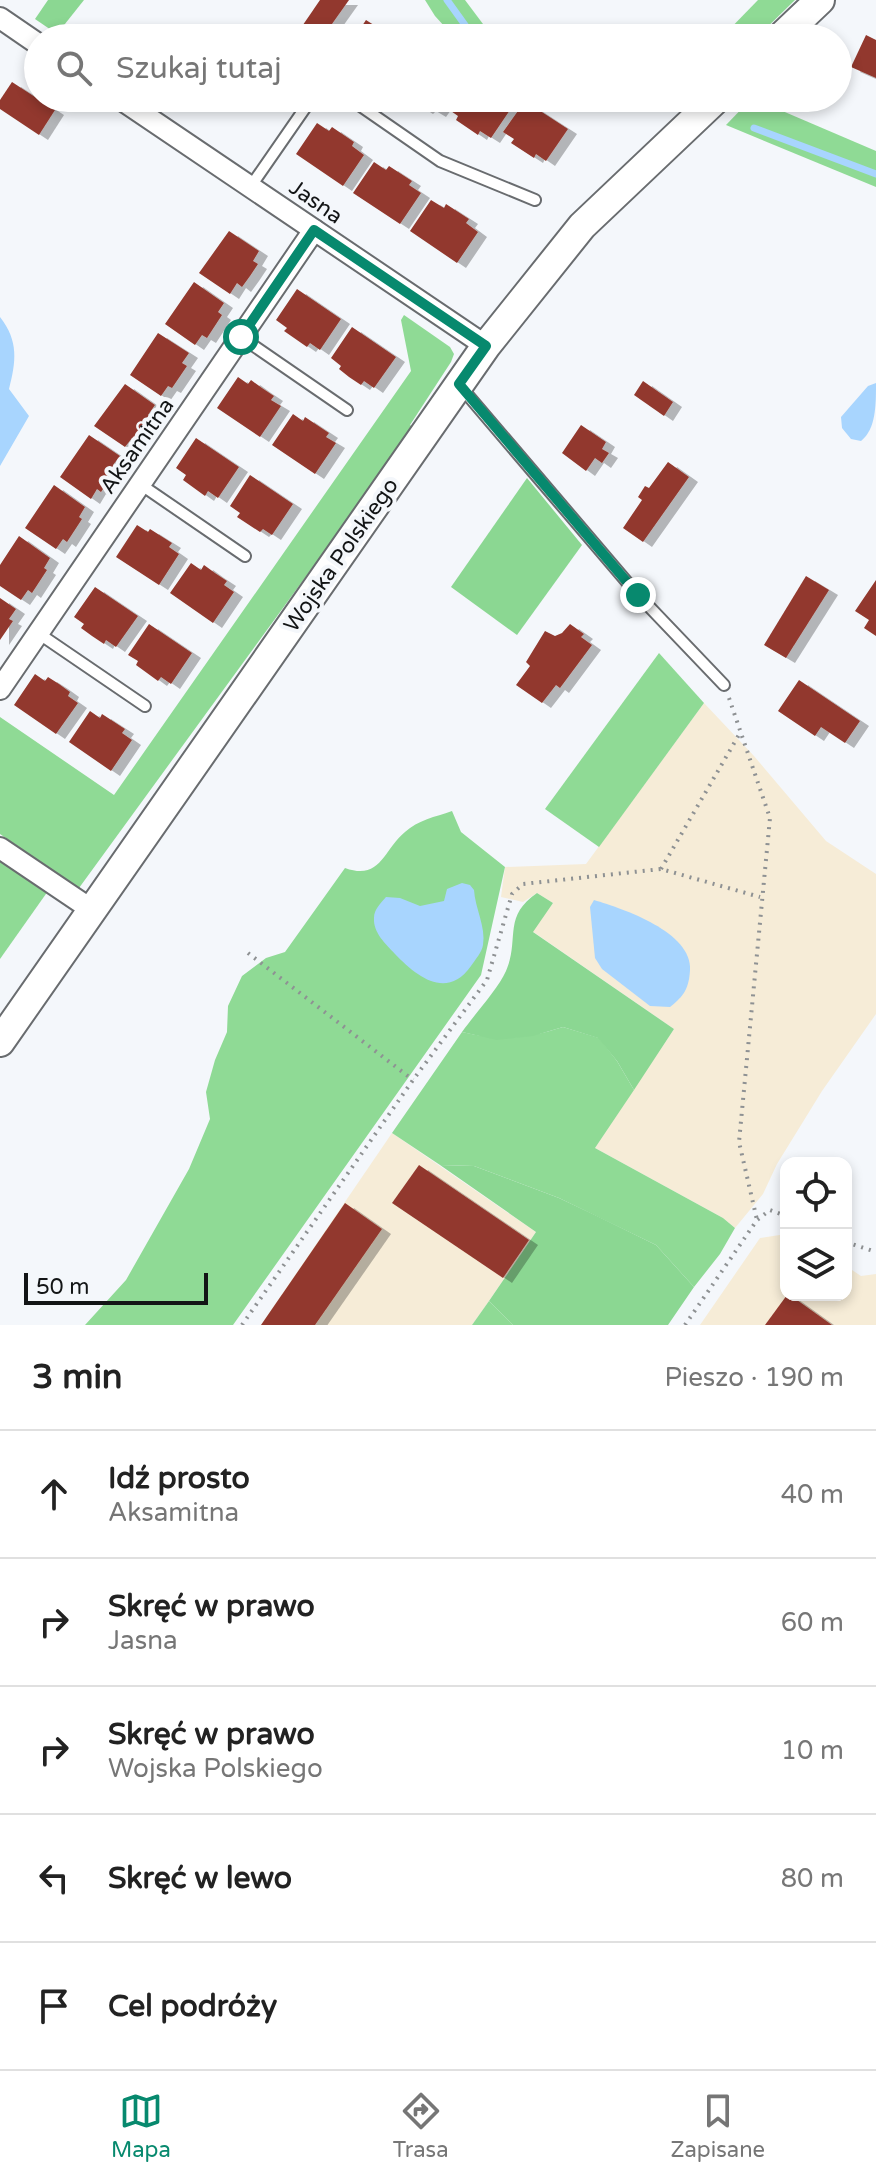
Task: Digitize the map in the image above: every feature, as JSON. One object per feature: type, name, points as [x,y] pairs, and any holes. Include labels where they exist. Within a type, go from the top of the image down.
[{"type":"street","points":[[795,24],[820,0]]},
{"type":"street","points":[[0,18],[24,34]]},
{"type":"street","name":"Jasna","points":[[140,112],[486,346]]},
{"type":"street","name":"Wojska Polskiego","points":[[0,1042],[486,346],[582,226],[702,112]]},
{"type":"street","name":"Aksamitna","points":[[0,689],[314,230]]},
{"type":"street","points":[[0,848],[92,910]]},
{"type":"lane","points":[[251,186],[302,112]]},
{"type":"lane","points":[[369,112],[440,161],[535,200]]},
{"type":"lane","points":[[241,337],[347,410]]},
{"type":"lane","points":[[459,384],[638,595],[724,685]]},
{"type":"lane","points":[[140,484],[245,556]]},
{"type":"lane","points":[[38,633],[145,706]]},
{"type":"path","points":[[724,685],[770,818],[760,897],[739,1142],[757,1220]]},
{"type":"path","points":[[661,869],[741,731]]},
{"type":"path","points":[[242,1325],[413,1080],[487,980],[512,894],[523,884],[661,869],[760,897]]},
{"type":"path","points":[[248,953],[413,1080]]},
{"type":"path","points":[[685,1325],[757,1220],[770,1210],[780,1214]]},
{"type":"path","points":[[852,1244],[876,1252]]},
{"type":"shaded area","points":[[704,703],[826,841],[876,874],[876,1014],[780,1157],[763,1194],[735,1228],[723,1218],[595,1148],[674,1029],[532,931],[553,903],[537,893],[523,902],[501,897],[505,867],[586,864]]},
{"type":"shaded area","points":[[392,1133],[536,1232],[489,1301],[472,1325],[261,1325]]},
{"type":"shaded area","points":[[780,1235],[780,1301],[852,1301],[852,1270],[861,1276],[876,1274],[876,1325],[700,1325],[760,1238]]},
{"type":"green space","points":[[48,0],[84,0],[65,24],[42,24],[35,19]]},
{"type":"green space","points":[[425,0],[465,0],[483,24],[442,24]]},
{"type":"green space","points":[[758,0],[795,0],[770,24],[735,24]]},
{"type":"green space","points":[[739,112],[785,112],[876,151],[876,187],[726,125]]},
{"type":"green space","points":[[404,315],[450,347],[454,354],[410,425],[414,428],[79,888],[0,834],[0,717],[114,795],[411,371],[401,320]]},
{"type":"green space","points":[[527,478],[582,545],[517,635],[451,587]]},
{"type":"green space","points":[[659,653],[704,703],[599,847],[545,809]]},
{"type":"green space","points":[[452,811],[461,832],[505,867],[481,975],[233,1325],[85,1325],[126,1280],[189,1169],[210,1119],[206,1092],[227,1032],[228,1006],[242,976],[266,958],[285,952],[345,868],[357,871],[374,867],[410,828]]},
{"type":"green space","points":[[0,859],[48,891],[0,959]]},
{"type":"green space","points":[[537,893],[553,903],[533,932],[674,1029],[634,1090],[617,1061],[598,1038],[563,1027],[533,1036],[497,1040],[462,1032],[506,971],[519,911]]},
{"type":"green space","points":[[563,1027],[599,1038],[634,1090],[595,1148],[723,1218],[735,1228],[720,1254],[694,1287],[656,1245],[559,1198],[474,1166],[440,1165],[392,1133],[462,1032],[513,1037]]},
{"type":"green space","points":[[440,1165],[474,1166],[559,1198],[599,1217],[656,1245],[694,1287],[668,1325],[513,1325],[489,1301],[536,1232]]},
{"type":"green space","points":[[489,1301],[513,1325],[472,1325]]},
{"type":"water","points":[[0,317],[13,343],[9,389],[29,416],[0,466]]},
{"type":"water","points":[[876,383],[870,430],[861,441],[851,439],[842,428],[841,417],[868,386]]},
{"type":"water","points":[[462,883],[474,890],[484,938],[482,948],[462,976],[452,982],[432,981],[404,963],[384,942],[376,929],[375,912],[386,897],[400,898],[420,906],[444,901],[447,889]]},
{"type":"water","points":[[594,900],[654,924],[680,944],[688,956],[690,970],[685,991],[670,1007],[650,1006],[602,969],[595,958],[590,907]]},
{"type":"building","points":[[320,0],[349,0],[332,24],[304,24]]},
{"type":"building","points":[[866,35],[876,40],[876,78],[852,65]]},
{"type":"building","points":[[12,82],[24,90],[24,112],[54,112],[39,135],[0,109],[0,100]]},
{"type":"building","points":[[452,112],[509,112],[491,138],[480,131],[478,135],[456,120],[458,116]]},
{"type":"building","points":[[517,112],[542,112],[568,129],[546,161],[536,154],[534,158],[511,143],[514,139],[503,132]]},
{"type":"building","points":[[317,123],[329,131],[332,127],[354,142],[352,146],[364,155],[343,186],[296,154]]},
{"type":"building","points":[[374,162],[386,170],[389,166],[412,181],[409,185],[421,193],[400,224],[353,193]]},
{"type":"building","points":[[431,200],[444,208],[446,204],[469,219],[466,223],[478,232],[457,263],[410,231]]},
{"type":"building","points":[[229,231],[259,251],[253,261],[258,264],[250,276],[242,287],[237,283],[230,294],[199,273]]},
{"type":"building","points":[[194,282],[224,303],[218,312],[222,315],[207,338],[202,335],[195,345],[165,324]]},
{"type":"building","points":[[297,289],[341,319],[320,350],[310,343],[307,347],[284,331],[287,328],[276,320]]},
{"type":"building","points":[[352,327],[396,357],[374,388],[364,381],[361,385],[349,377],[331,358]]},
{"type":"building","points":[[158,333],[189,353],[182,363],[187,366],[172,388],[168,386],[161,396],[130,375]]},
{"type":"building","points":[[238,377],[248,384],[251,380],[274,396],[271,400],[281,406],[260,437],[217,408]]},
{"type":"building","points":[[643,381],[673,402],[664,416],[634,395]]},
{"type":"building","points":[[125,384],[155,405],[148,415],[152,418],[136,440],[132,438],[125,447],[94,426]]},
{"type":"building","points":[[293,414],[303,421],[305,417],[329,433],[326,437],[336,443],[315,474],[272,445]]},
{"type":"building","points":[[581,425],[606,442],[602,449],[609,453],[602,463],[595,458],[586,471],[562,453]]},
{"type":"building","points":[[89,435],[120,456],[113,465],[117,468],[101,492],[97,489],[91,499],[60,477]]},
{"type":"building","points":[[196,438],[239,467],[218,498],[208,491],[205,496],[183,480],[186,475],[176,468]]},
{"type":"building","points":[[668,462],[689,477],[643,542],[623,528],[642,500],[638,497],[645,486],[649,488]]},
{"type":"building","points":[[250,475],[293,504],[272,535],[263,529],[260,532],[237,517],[240,513],[230,506]]},
{"type":"building","points":[[54,485],[85,507],[79,517],[82,519],[67,542],[63,539],[56,549],[25,528]]},
{"type":"building","points":[[137,525],[172,543],[169,547],[179,554],[159,585],[116,557]]},
{"type":"building","points":[[19,536],[50,558],[44,568],[47,570],[32,593],[28,590],[21,600],[0,586],[0,565]]},
{"type":"building","points":[[191,563],[201,570],[204,565],[227,581],[224,585],[234,592],[213,623],[170,593]]},
{"type":"building","points":[[806,576],[829,590],[786,658],[764,645]]},
{"type":"building","points":[[876,580],[876,636],[864,628],[869,620],[855,611]]},
{"type":"building","points":[[95,587],[138,616],[116,647],[92,636],[81,628],[84,624],[74,617]]},
{"type":"building","points":[[0,598],[16,609],[9,619],[13,621],[0,640]]},
{"type":"building","points":[[149,624],[192,653],[171,684],[161,677],[158,681],[128,655]]},
{"type":"building","points":[[570,624],[584,634],[581,637],[592,645],[560,688],[556,685],[542,703],[516,685],[530,666],[526,662],[545,631],[555,636]]},
{"type":"building","points":[[35,674],[45,681],[48,677],[59,684],[78,703],[56,734],[14,705]]},
{"type":"building","points":[[799,680],[860,721],[845,743],[821,727],[815,736],[778,711]]},
{"type":"building","points":[[90,711],[100,718],[102,714],[125,729],[122,733],[132,740],[111,771],[69,742]]},
{"type":"building","points":[[419,1165],[529,1240],[503,1278],[392,1203]]},
{"type":"building","points":[[345,1203],[382,1229],[315,1325],[261,1325]]},
{"type":"building","points":[[783,1301],[798,1301],[832,1325],[765,1325]]},
{"type":"waterway","points":[[447,0],[464,24]]},
{"type":"waterway","points":[[754,128],[876,174]]},
{"type":"route","points":[[241,337],[314,230],[486,346],[459,384],[638,595]]}]
